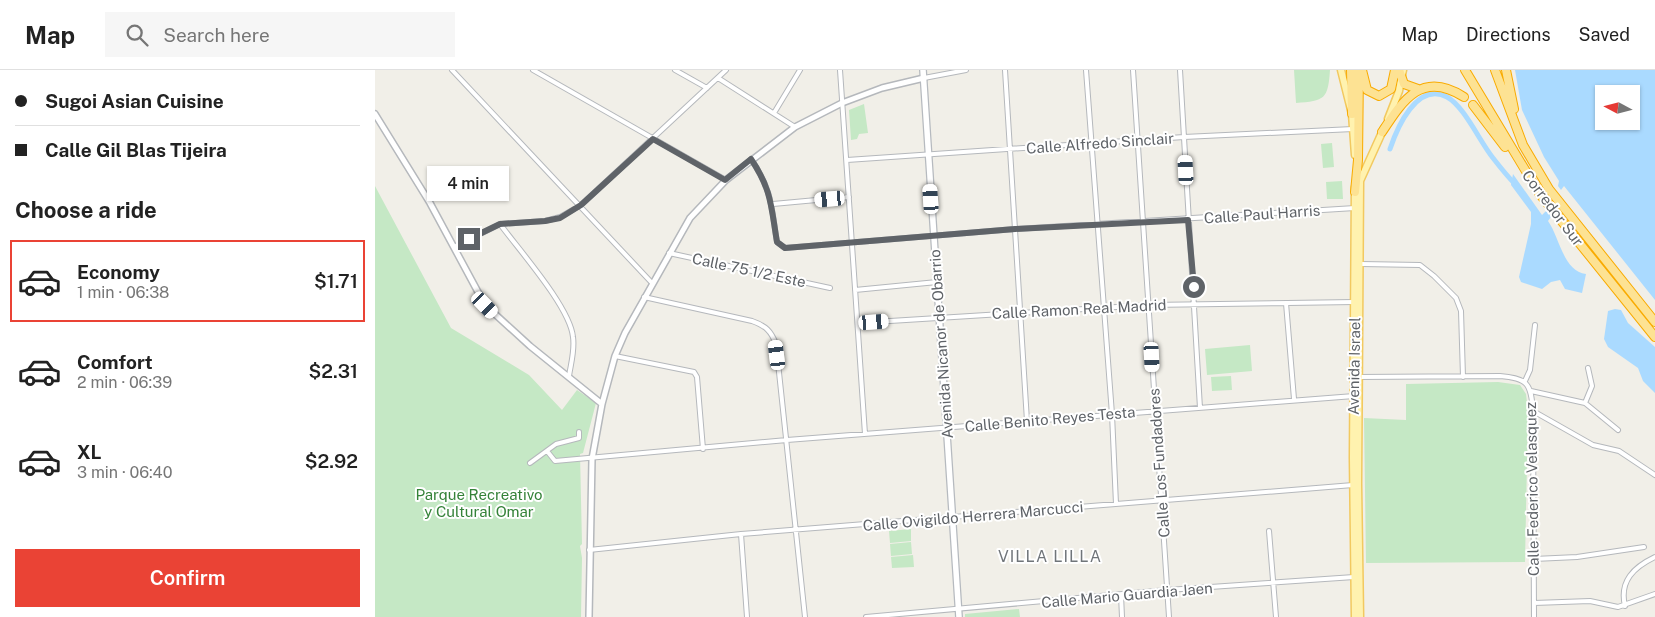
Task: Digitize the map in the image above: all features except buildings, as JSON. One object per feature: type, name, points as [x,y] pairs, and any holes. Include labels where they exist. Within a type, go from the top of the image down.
[{"type":"highway","points":[[1351,70],[1352,114]]},
{"type":"highway","points":[[1361,70],[1367,90],[1379,96],[1391,89],[1397,70]]},
{"type":"highway","points":[[1360,181],[1361,70]]},
{"type":"highway","points":[[1355,192],[1361,70]]},
{"type":"highway","points":[[1397,70],[1402,81],[1407,86],[1418,89],[1443,88],[1464,97]]},
{"type":"highway","name":"Corredor Sur","points":[[1465,70],[1486,102],[1520,165],[1545,200],[1655,337]]},
{"type":"highway","name":"Corredor Sur","points":[[1495,70],[1527,153],[1549,189],[1655,322]]},
{"type":"highway","points":[[1506,70],[1519,135]]},
{"type":"highway","points":[[1382,132],[1404,99],[1418,89]]},
{"type":"highway","points":[[1473,105],[1520,165]]},
{"type":"main road","name":"Avenida Nicanor de Obarrio","points":[[923,70],[959,614]]},
{"type":"main road","name":"Avenida Israel","points":[[1341,70],[1352,114],[1355,192],[1361,264],[1358,302]]},
{"type":"main road","points":[[1357,208],[1360,181],[1402,81],[1403,70]]},
{"type":"main road","name":"Avenida Israel","points":[[1357,208],[1358,302],[1355,485],[1360,617]]},
{"type":"main road","name":"Avenida Israel","points":[[1355,617],[1357,577]]},
{"type":"street","points":[[452,70],[581,205],[652,283]]},
{"type":"street","points":[[533,70],[725,180]]},
{"type":"street","points":[[675,70],[707,88]]},
{"type":"street","points":[[454,247],[500,224],[560,218],[581,205],[726,70]]},
{"type":"street","points":[[775,113],[800,70]]},
{"type":"street","points":[[840,70],[865,434]]},
{"type":"street","points":[[589,617],[592,459],[602,404],[615,356],[644,297],[698,207],[725,180],[751,159],[795,128],[842,102],[882,88],[966,70]]},
{"type":"street","points":[[1005,70],[1027,420]]},
{"type":"street","points":[[1086,70],[1112,414],[1116,504]]},
{"type":"street","name":"Calle Los Fundadores","points":[[1133,70],[1169,617]]},
{"type":"street","points":[[1180,70],[1188,220],[1196,304],[1200,408]]},
{"type":"street","points":[[718,78],[775,113],[795,128]]},
{"type":"street","points":[[375,114],[393,141],[485,305],[530,346],[602,404]]},
{"type":"street","name":"Calle Alfredo Sinclair","points":[[847,160],[1184,137],[1353,129]]},
{"type":"street","name":"Calle Paul Harris","points":[[751,159],[766,184],[773,204],[775,234],[780,246],[785,248],[1015,229],[1097,226],[1357,208]]},
{"type":"street","points":[[773,204],[849,198]]},
{"type":"street","points":[[500,224],[550,292],[571,325],[573,349],[569,376]]},
{"type":"street","name":"Calle 75 1/2 Este","points":[[669,253],[830,288]]},
{"type":"street","points":[[1361,264],[1419,266],[1435,276],[1456,298],[1461,311],[1463,377]]},
{"type":"street","points":[[855,290],[937,282]]},
{"type":"street","points":[[644,297],[752,321],[763,325],[771,333],[776,344],[805,617]]},
{"type":"street","name":"Calle Ramon Real Madrid","points":[[857,323],[1149,304],[1358,302]]},
{"type":"street","points":[[1286,303],[1294,399]]},
{"type":"street","points":[[1525,381],[1531,363],[1535,325]]},
{"type":"street","points":[[615,356],[694,372],[697,377],[703,449]]},
{"type":"street","points":[[1585,403],[1592,386],[1588,368]]},
{"type":"street","name":"Calle Federico Velasquez","points":[[1356,377],[1511,377],[1525,381],[1531,391],[1533,411],[1534,617]]},
{"type":"street","points":[[1531,391],[1585,403],[1618,430]]},
{"type":"street","name":"Calle Benito Reyes Testa","points":[[547,451],[555,461],[592,459],[787,440],[1027,420],[1200,408],[1294,399],[1356,396]]},
{"type":"street","points":[[1533,411],[1593,445],[1619,451],[1655,475]]},
{"type":"street","points":[[530,463],[562,442],[579,438],[579,432]]},
{"type":"street","name":"Calle Ovigildo Herrera Marcucci","points":[[589,550],[741,534],[1355,485]]},
{"type":"street","points":[[1269,531],[1276,617]]},
{"type":"street","points":[[741,534],[747,617]]},
{"type":"street","points":[[1534,559],[1577,557],[1644,547]]},
{"type":"street","points":[[1625,606],[1622,593],[1627,581],[1640,564],[1655,557]]},
{"type":"street","name":"Calle Mario Guardia Jaen","points":[[866,617],[959,614],[1167,590],[1357,577]]},
{"type":"street","points":[[1534,602],[1590,601],[1618,607],[1655,594]]},
{"type":"street","points":[[1121,595],[1122,617]]},
{"type":"green space","points":[[1294,70],[1330,70],[1328,87],[1323,97],[1313,101],[1296,103]]},
{"type":"green space","points":[[864,104],[868,133],[859,134],[857,139],[851,140],[849,110]]},
{"type":"green space","points":[[1332,143],[1334,167],[1323,168],[1321,144]]},
{"type":"green space","points":[[1342,181],[1343,199],[1327,199],[1326,182]]},
{"type":"green space","name":"Parque Recreativo y Cultural Omar","points":[[375,186],[451,328],[529,375],[562,410],[577,390],[596,403],[583,453],[580,454],[581,617],[375,617]]},
{"type":"green space","points":[[1250,345],[1252,371],[1207,375],[1205,349]]},
{"type":"green space","points":[[1231,376],[1232,390],[1212,391],[1211,377]]},
{"type":"green space","points":[[1498,382],[1520,385],[1526,394],[1528,411],[1525,562],[1366,563],[1364,418],[1406,420],[1406,384]]},
{"type":"green space","points":[[911,529],[911,541],[890,543],[889,531]]},
{"type":"green space","points":[[911,542],[912,554],[891,556],[890,544]]},
{"type":"green space","points":[[913,555],[914,567],[892,568],[891,557]]},
{"type":"green space","points":[[1019,609],[1020,617],[965,617],[965,614]]},
{"type":"water","points":[[1515,70],[1655,70],[1655,300],[1564,186],[1561,190],[1558,186],[1559,181],[1544,157],[1522,110]]},
{"type":"water","points":[[1513,174],[1542,215],[1548,209],[1553,214],[1548,221],[1563,253],[1572,267],[1578,272],[1586,274],[1582,293],[1565,289],[1560,280],[1551,282],[1542,289],[1521,282],[1519,277],[1531,224],[1531,212],[1511,185]]},
{"type":"water","points":[[1621,310],[1628,323],[1655,347],[1655,393],[1643,381],[1638,368],[1608,347],[1604,339],[1608,311]]},
{"type":"waterway","points":[[1390,149],[1403,119],[1418,101],[1426,95],[1436,94],[1447,97],[1460,108],[1488,151],[1515,184]]},
{"type":"district","name":"VILLA LILLA","points":[[1050,556]]},
{"type":"route","points":[[469,239],[500,224],[560,218],[581,205],[653,139],[725,180],[751,159],[766,184],[773,204],[777,242],[785,248],[1015,229],[1188,220],[1194,287]]}]
